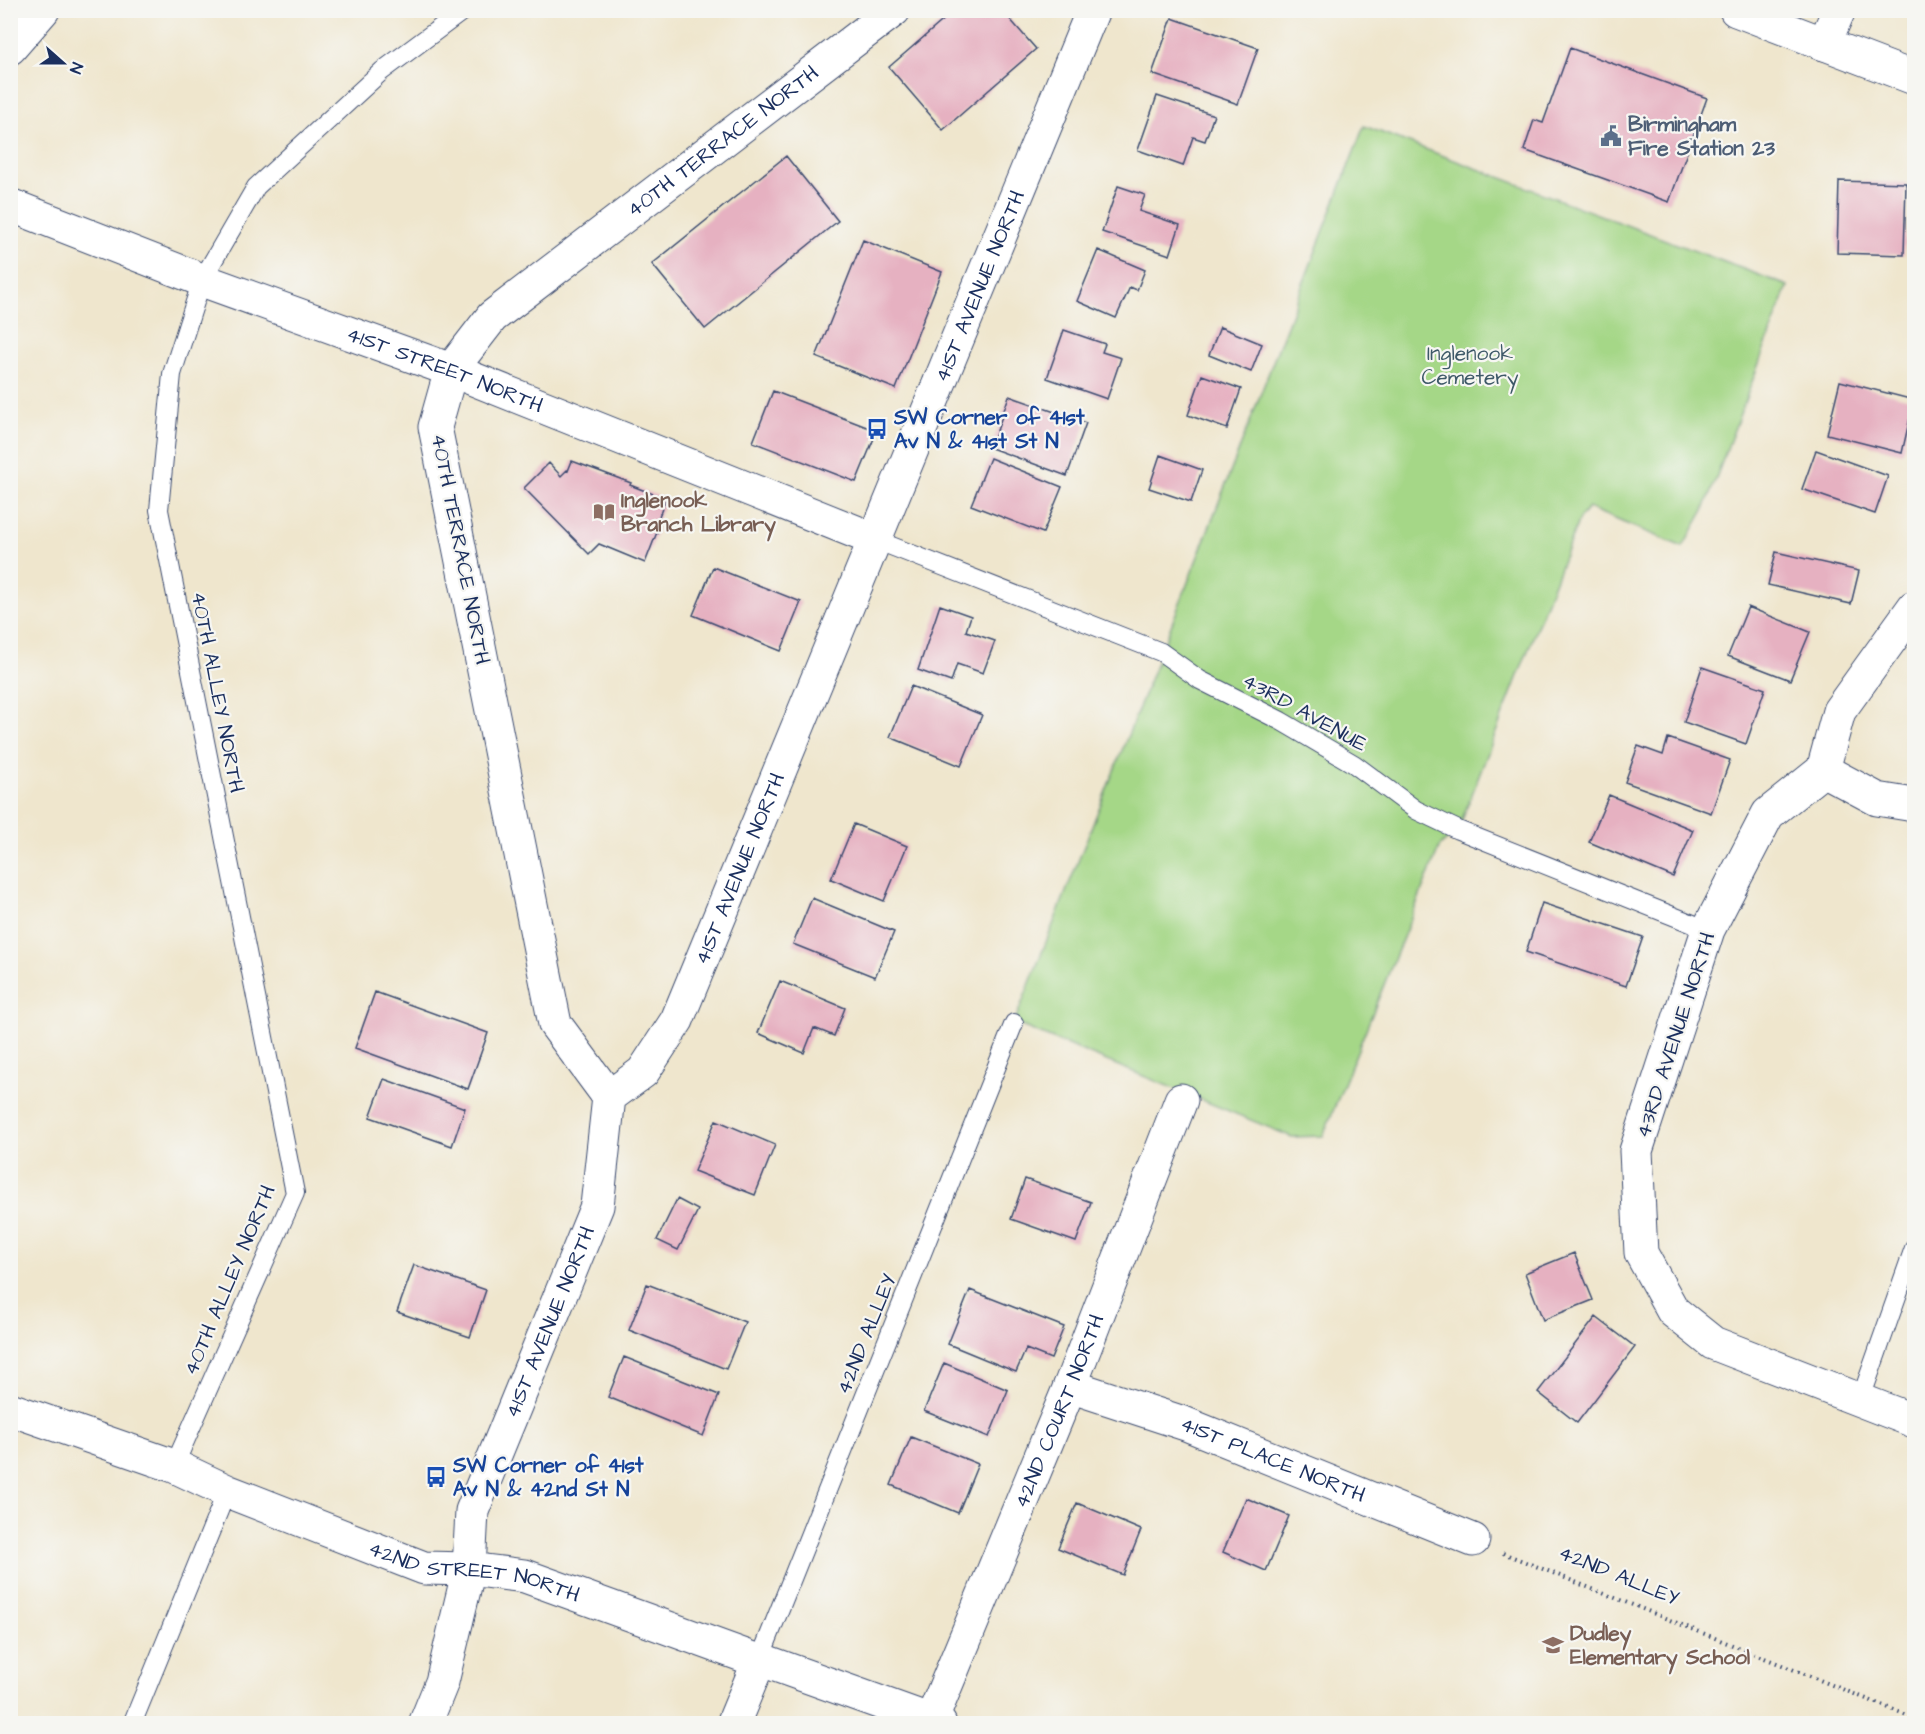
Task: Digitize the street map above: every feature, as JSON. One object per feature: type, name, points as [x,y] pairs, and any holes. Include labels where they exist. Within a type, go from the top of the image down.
[{"type":"street","points":[[10,48],[43,10]]},
{"type":"street","name":"40TH TERRACE NORTH","points":[[609,1097],[555,1023],[435,426],[451,370],[492,317],[894,10]]},
{"type":"street","name":"41ST AVENUE NORTH","points":[[425,1724],[442,1682],[469,1569],[472,1511],[597,1206],[609,1097],[643,1072],[677,1020],[1093,10]]},
{"type":"street","points":[[1736,10],[1914,78]]},
{"type":"street","points":[[1824,44],[1839,10]]},
{"type":"street","name":"41ST STREET NORTH","points":[[10,205],[202,280],[451,370],[876,540]]},
{"type":"street","points":[[1914,608],[1839,711],[1823,770],[1877,799],[1914,805]]},
{"type":"street","name":"43RD AVENUE NORTH","points":[[1823,770],[1768,814],[1708,930],[1636,1151],[1641,1253],[1673,1311],[1713,1343],[1860,1401]]},
{"type":"street","name":"42ND COURT NORTH","points":[[936,1721],[1181,1100]]},
{"type":"street","name":"41ST PLACE NORTH","points":[[1070,1386],[1186,1424],[1473,1540]]},
{"type":"street","points":[[1860,1401],[1914,1421]]},
{"type":"street","name":"42ND STREET NORTH","points":[[10,1408],[174,1466],[227,1491],[424,1568],[469,1569],[525,1576],[759,1661],[936,1721]]},
{"type":"street","points":[[733,1724],[759,1661]]},
{"type":"lane","name":"40TH ALLEY NORTH","points":[[174,1466],[294,1193],[159,510],[172,374],[202,280],[256,188],[382,71],[464,10]]},
{"type":"lane","name":"43RD AVENUE","points":[[876,540],[1161,652],[1200,680],[1281,721],[1354,764],[1416,810],[1458,830],[1708,930]]},
{"type":"lane","name":"42ND ALLEY","points":[[759,1661],[1014,1023]]},
{"type":"lane","points":[[1860,1401],[1914,1248]]},
{"type":"lane","points":[[132,1724],[227,1491]]},
{"type":"path","name":"42ND ALLEY","points":[[1473,1540],[1914,1718]]},
{"type":"green space","name":"Inglenook Cemetery","points":[[1364,126],[1788,286],[1704,510],[1683,547],[1588,508],[1579,519],[1458,830],[1440,846],[1323,1136],[1292,1137],[1014,1023],[1161,652]]},
{"type":"building","points":[[1002,10],[1036,49],[943,130],[889,67],[954,11]]},
{"type":"building","points":[[1172,18],[1258,48],[1238,104],[1152,74]]},
{"type":"building","name":"Birmingham Fire Station 23","points":[[1570,48],[1707,98],[1669,202],[1524,150],[1534,120],[1543,123]]},
{"type":"building","points":[[1157,96],[1214,115],[1205,141],[1193,137],[1183,166],[1138,150]]},
{"type":"building","points":[[786,156],[838,221],[705,329],[652,264]]},
{"type":"building","points":[[1839,181],[1906,183],[1904,255],[1837,253]]},
{"type":"building","points":[[1118,186],[1145,195],[1139,211],[1180,225],[1170,255],[1102,232]]},
{"type":"building","points":[[863,240],[942,272],[896,389],[816,357]]},
{"type":"building","points":[[1098,250],[1145,270],[1137,290],[1130,287],[1116,318],[1077,301]]},
{"type":"building","points":[[1220,327],[1262,344],[1251,372],[1209,355]]},
{"type":"building","points":[[1064,330],[1105,344],[1102,352],[1121,358],[1107,399],[1047,378]]},
{"type":"building","points":[[1202,375],[1241,389],[1227,429],[1188,415]]},
{"type":"building","points":[[1840,381],[1914,400],[1902,453],[1827,434]]},
{"type":"building","points":[[773,391],[877,431],[856,482],[753,442]]},
{"type":"building","points":[[1009,396],[1086,423],[1067,476],[991,448]]},
{"type":"building","points":[[1816,450],[1888,476],[1875,514],[1802,489]]},
{"type":"building","points":[[1160,455],[1202,470],[1191,502],[1149,488]]},
{"type":"building","points":[[990,458],[1062,487],[1043,533],[971,505]]},
{"type":"building","name":"Inglenook Branch Library","points":[[572,461],[666,499],[655,526],[659,527],[645,563],[599,544],[589,554],[524,488],[549,463],[561,476],[568,471]]},
{"type":"building","points":[[1776,552],[1859,571],[1851,604],[1768,585]]},
{"type":"building","points":[[713,567],[801,602],[781,651],[693,615]]},
{"type":"building","points":[[940,605],[971,616],[966,631],[995,641],[983,673],[957,664],[951,682],[918,670]]},
{"type":"building","points":[[1748,607],[1810,632],[1790,680],[1728,656]]},
{"type":"building","points":[[1702,667],[1765,689],[1746,744],[1684,722]]},
{"type":"building","points":[[911,686],[982,715],[961,766],[890,737]]},
{"type":"building","points":[[1668,738],[1730,760],[1711,813],[1625,782],[1638,746],[1663,755]]},
{"type":"building","points":[[1609,795],[1693,830],[1673,877],[1589,842]]},
{"type":"building","points":[[854,824],[907,846],[884,901],[831,879]]},
{"type":"building","points":[[812,898],[894,932],[875,977],[793,944]]},
{"type":"building","points":[[1542,903],[1643,937],[1626,986],[1526,952]]},
{"type":"building","points":[[780,981],[845,1008],[834,1036],[814,1028],[804,1053],[758,1033]]},
{"type":"building","points":[[375,992],[488,1033],[468,1089],[355,1048]]},
{"type":"building","points":[[384,1079],[465,1108],[452,1146],[370,1117]]},
{"type":"building","points":[[716,1120],[775,1145],[755,1195],[694,1171]]},
{"type":"building","points":[[1025,1179],[1091,1202],[1076,1242],[1011,1219]]},
{"type":"building","points":[[677,1199],[698,1210],[678,1250],[657,1240]]},
{"type":"building","points":[[1574,1253],[1593,1300],[1543,1320],[1525,1273]]},
{"type":"building","points":[[414,1265],[486,1290],[470,1337],[397,1312]]},
{"type":"building","points":[[647,1284],[745,1322],[726,1369],[629,1330]]},
{"type":"building","points":[[970,1290],[1064,1327],[1051,1359],[1026,1349],[1016,1372],[948,1344]]},
{"type":"building","points":[[1596,1317],[1635,1347],[1577,1423],[1538,1392]]},
{"type":"building","points":[[624,1357],[719,1395],[703,1436],[608,1397]]},
{"type":"building","points":[[944,1363],[1008,1390],[989,1437],[924,1411]]},
{"type":"building","points":[[911,1437],[978,1464],[958,1513],[891,1485]]},
{"type":"building","points":[[1246,1498],[1289,1516],[1266,1571],[1223,1552]]},
{"type":"building","points":[[1077,1503],[1141,1530],[1123,1575],[1058,1548]]},
{"type":"place","name":"Birmingham Fire Station 23","points":[[1611,136]]},
{"type":"place","name":"SW Corner of 41st Av N & 41st St N","points":[[877,429]]},
{"type":"place","name":"Inglenook Branch Library","points":[[604,512]]},
{"type":"place","name":"SW Corner of 41st Av N & 42nd St N","points":[[436,1477]]},
{"type":"place","name":"Dudley Elementary School","points":[[1553,1645]]}]
